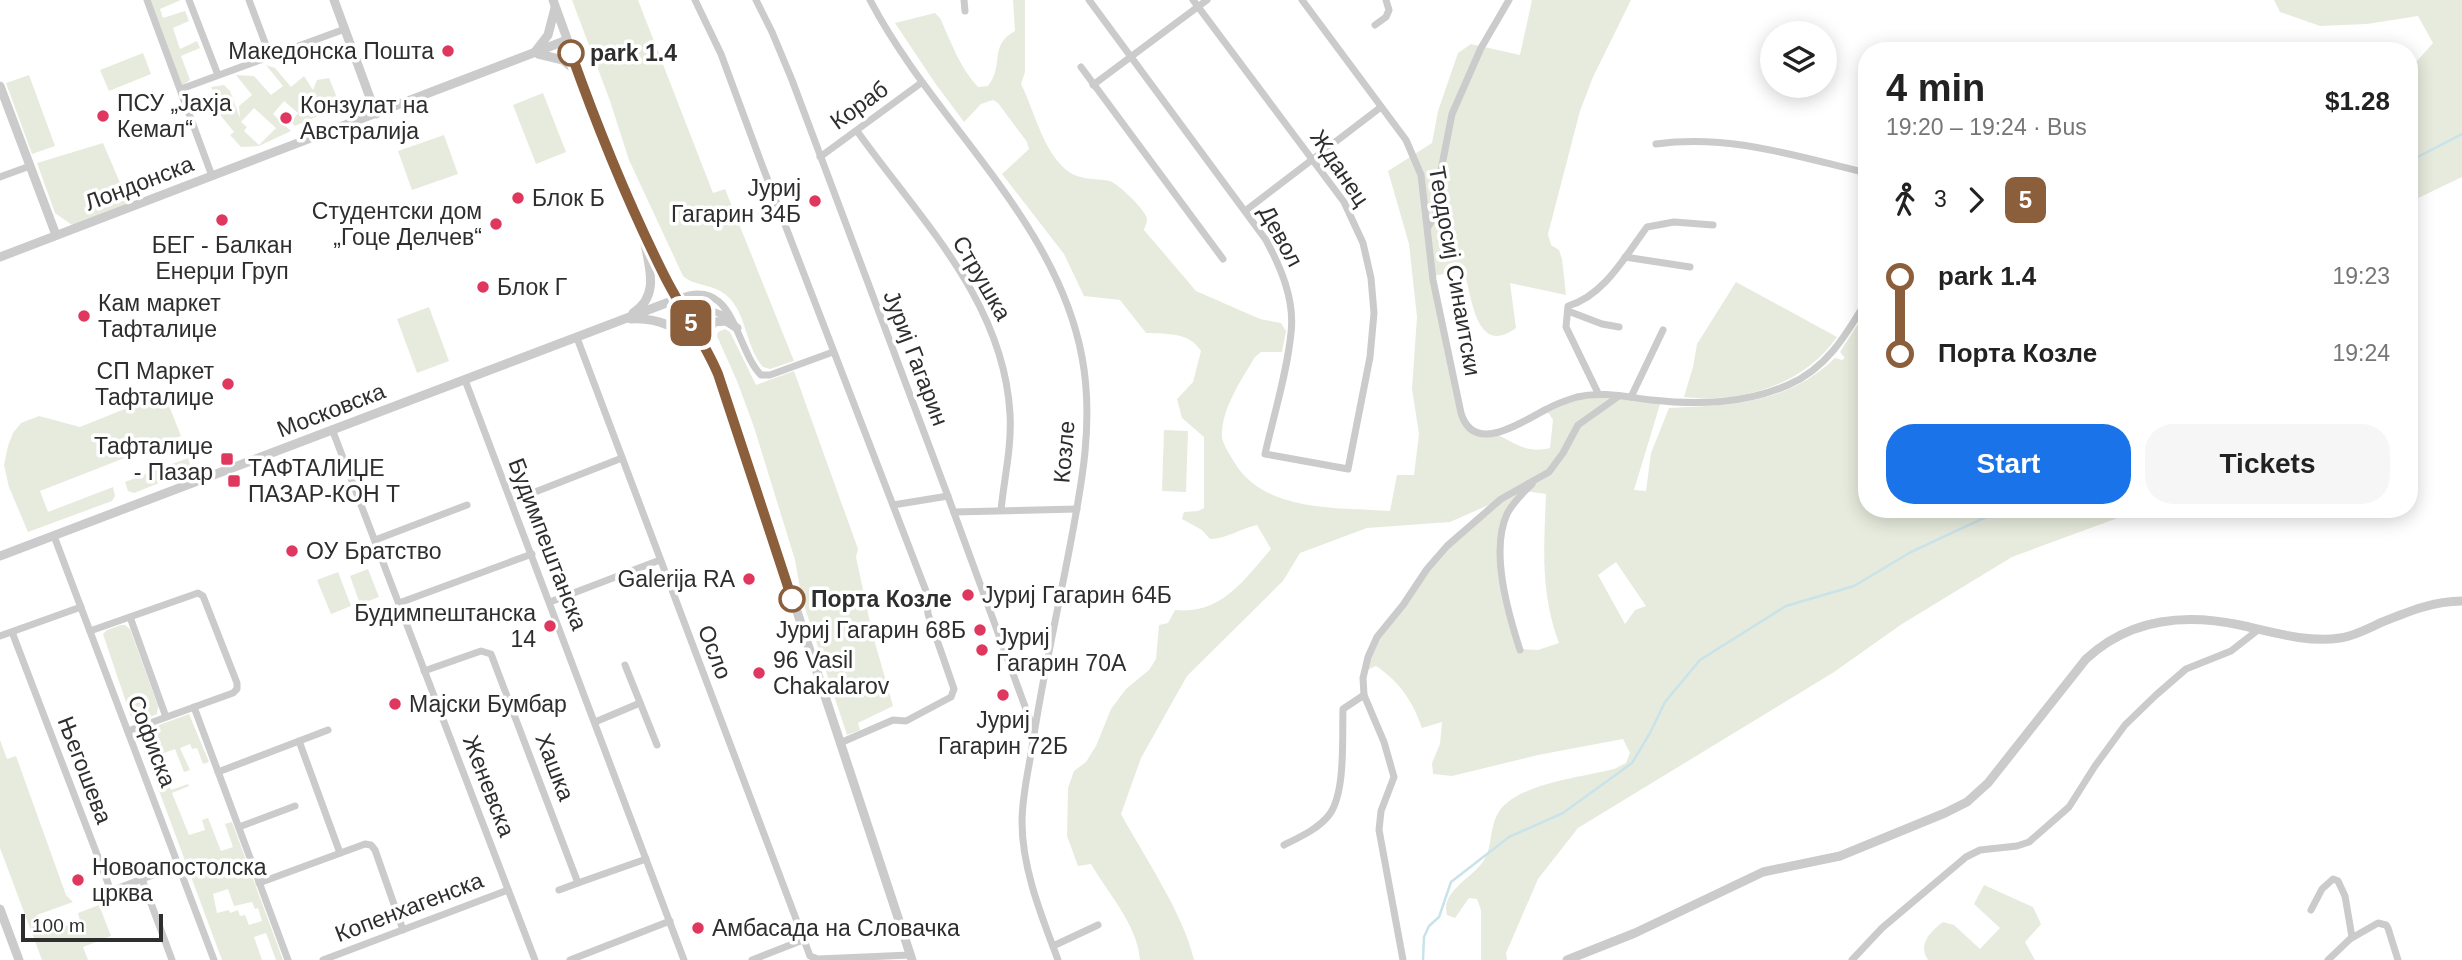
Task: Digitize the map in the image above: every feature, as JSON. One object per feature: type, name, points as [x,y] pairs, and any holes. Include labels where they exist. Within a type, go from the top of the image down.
[{"type":"street","points":[[147,0],[212,176]]},
{"type":"street","points":[[189,0],[218,75]]},
{"type":"street","points":[[249,0],[270,57]]},
{"type":"street","points":[[334,0],[376,114]]},
{"type":"street","points":[[695,0],[721,54],[926,591],[928,614],[954,690],[951,697],[905,721],[893,720],[840,743]]},
{"type":"street","name":"Јуриј Гагарин","points":[[756,0],[777,43],[1034,732]]},
{"type":"street","name":"Козле","points":[[870,0],[885,29],[921,83],[980,160],[1050,265],[1071,314],[1082,359],[1087,416],[1086,454],[1034,732],[1023,808],[1023,839],[1038,902],[1058,960]]},
{"type":"street","points":[[964,0],[965,10]]},
{"type":"street","name":"Девол","points":[[1089,0],[1266,240],[1280,266],[1289,297],[1291,331],[1265,454],[1348,469]]},
{"type":"street","points":[[1093,85],[1196,3],[1206,0]]},
{"type":"street","name":"Теодосиј Синаитски","points":[[1302,0],[1406,140],[1414,157],[1421,175],[1433,279],[1461,413],[1468,426],[1482,433],[1511,429],[1561,402],[1598,393],[1681,402],[1726,402],[1758,396],[1788,385],[1812,372],[1835,351],[1858,314]]},
{"type":"street","points":[[1375,25],[1387,18],[1389,10],[1386,0]]},
{"type":"street","points":[[1427,228],[1436,214],[1436,196],[1452,114],[1481,48],[1509,0]]},
{"type":"street","points":[[554,3],[605,146],[642,230],[706,349],[733,414],[911,958],[818,959],[810,956],[803,940],[752,960]]},
{"type":"street","points":[[531,55],[545,40],[551,27],[554,3]]},
{"type":"street","name":"Жданец","points":[[1196,3],[1344,202],[1363,243],[1371,278],[1374,313],[1370,357],[1348,469]]},
{"type":"street","points":[[181,89],[345,29]]},
{"type":"street","name":"Лондонска","points":[[0,257],[567,40]]},
{"type":"street","points":[[531,55],[547,55],[563,60],[575,69],[580,77]]},
{"type":"street","points":[[1080,67],[1223,259]]},
{"type":"street","name":"Кораб","points":[[820,157],[921,83]]},
{"type":"street","points":[[0,86],[56,235]]},
{"type":"street","points":[[1245,211],[1381,107]]},
{"type":"street","name":"Струшка","points":[[857,131],[968,282],[994,338],[1010,414],[1001,510]]},
{"type":"street","points":[[1656,144],[1686,140],[1734,143],[1858,171]]},
{"type":"street","points":[[0,177],[30,166]]},
{"type":"street","points":[[1598,393],[1566,327],[1568,306],[1588,297],[1605,282],[1647,227],[1674,222],[1713,225]]},
{"type":"street","points":[[623,320],[646,301],[651,289],[651,271],[642,230]]},
{"type":"street","points":[[1625,257],[1690,267]]},
{"type":"street","points":[[677,299],[688,294],[708,295],[723,306],[735,324],[757,370],[764,376],[834,352]]},
{"type":"street","points":[[677,299],[713,310],[735,324]]},
{"type":"street","name":"Московска","points":[[0,556],[677,299]]},
{"type":"street","points":[[1568,311],[1602,324],[1619,327]]},
{"type":"street","points":[[623,320],[649,319],[665,323],[688,335],[706,349]]},
{"type":"street","points":[[706,349],[708,330],[714,323],[726,321],[735,324]]},
{"type":"street","points":[[1631,397],[1663,330]]},
{"type":"street","name":"Осло","points":[[577,338],[803,940]]},
{"type":"street","name":"Будимпештанска","points":[[465,380],[684,960]]},
{"type":"street","points":[[1520,650],[1506,597],[1501,537],[1508,512],[1535,481],[1554,468],[1578,425],[1619,396]]},
{"type":"street","name":"Женевска","points":[[332,429],[535,960]]},
{"type":"street","points":[[512,501],[622,458]]},
{"type":"street","points":[[1403,960],[1379,830],[1381,811],[1394,777],[1384,742],[1364,695],[1363,678],[1368,657],[1377,637],[1447,546],[1501,499],[1521,486],[1535,481]]},
{"type":"street","points":[[893,505],[948,496]]},
{"type":"street","points":[[375,540],[467,505]]},
{"type":"street","points":[[954,512],[1077,509]]},
{"type":"street","name":"Софиска","points":[[54,536],[214,960]]},
{"type":"street","points":[[398,603],[532,554]]},
{"type":"street","points":[[550,602],[660,560]]},
{"type":"street","points":[[90,631],[191,594],[198,593],[203,596],[237,689],[233,693],[128,731]]},
{"type":"street","points":[[1567,960],[1635,933],[1763,872],[1840,856],[1967,802],[1997,773],[2086,659],[2116,636],[2155,624],[2197,618],[2298,637],[2341,638],[2418,608],[2462,601]]},
{"type":"street","points":[[0,636],[81,607]]},
{"type":"street","points":[[130,617],[166,717]]},
{"type":"street","points":[[1852,960],[1882,928],[1966,857],[1980,850],[2029,842],[2069,807],[2125,725],[2156,695],[2186,669],[2231,651],[2258,630]]},
{"type":"street","name":"Његошева","points":[[12,632],[111,891],[178,866]]},
{"type":"street","name":"Хашка","points":[[424,670],[481,651],[491,654],[578,883]]},
{"type":"street","points":[[625,665],[657,745]]},
{"type":"street","points":[[1284,845],[1313,830],[1335,805],[1343,759],[1343,709],[1364,695]]},
{"type":"street","points":[[595,722],[640,703]]},
{"type":"street","points":[[194,707],[288,960]]},
{"type":"street","points":[[218,772],[328,730]]},
{"type":"street","points":[[299,741],[340,853]]},
{"type":"street","points":[[239,827],[295,806]]},
{"type":"street","points":[[260,883],[365,844],[371,845],[403,930]]},
{"type":"street","points":[[559,890],[646,859]]},
{"type":"street","points":[[142,879],[172,960]]},
{"type":"street","points":[[2311,910],[2326,884],[2333,879],[2338,881],[2345,896],[2352,937]]},
{"type":"street","name":"Копенхагенска","points":[[323,960],[341,957],[508,890]]},
{"type":"street","points":[[0,909],[19,960]]},
{"type":"street","points":[[570,960],[670,921]]},
{"type":"street","points":[[2328,960],[2352,937],[2373,925],[2386,925],[2398,960]]},
{"type":"street","points":[[1053,946],[1098,926]]},
{"type":"shaded area","points":[[147,0],[181,0],[160,9],[163,18],[185,11],[189,21],[173,28],[180,49],[197,41],[200,48],[181,56],[190,80],[180,87]]},
{"type":"shaded area","points":[[572,0],[638,0],[713,193],[725,189],[794,361],[770,369],[763,367],[732,301],[720,291],[683,276],[629,160]]},
{"type":"shaded area","points":[[1013,0],[1025,0],[1025,72],[1021,84],[1049,149],[1063,167],[1080,177],[1110,181],[1125,192],[1146,215],[1144,230],[1196,291],[1260,319],[1281,323],[1286,331],[1282,352],[1261,352],[1255,357],[1229,405],[1223,426],[1223,442],[1233,460],[1246,477],[1262,490],[1303,504],[1390,511],[1397,475],[1414,475],[1419,434],[1412,389],[1417,317],[1409,244],[1388,171],[1432,143],[1438,111],[1458,53],[1471,44],[1520,55],[1532,0],[1631,0],[1593,77],[1580,111],[1548,234],[1551,245],[1559,250],[1562,259],[1566,295],[1510,283],[1516,328],[1502,335],[1492,335],[1478,320],[1464,271],[1432,276],[1461,413],[1473,430],[1496,434],[1528,449],[1550,448],[1553,420],[1546,409],[1598,393],[1661,401],[1634,490],[1646,491],[1651,453],[1669,408],[1737,403],[1758,399],[1798,385],[1835,358],[1845,358],[1840,352],[1858,324],[1858,518],[2118,518],[2012,557],[1902,624],[1834,672],[1578,828],[1538,879],[1506,953],[1507,960],[1481,960],[1481,910],[1477,899],[1469,898],[1455,918],[1447,915],[1448,899],[1484,860],[1500,810],[1522,793],[1537,787],[1614,769],[1626,763],[1630,753],[1623,739],[1538,755],[1452,776],[1433,774],[1432,763],[1440,744],[1442,722],[1422,728],[1410,701],[1392,679],[1376,666],[1365,671],[1377,637],[1427,569],[1500,500],[1450,522],[1367,528],[1300,553],[1283,581],[1187,676],[1141,758],[1121,814],[1173,905],[1194,960],[1140,960],[1134,934],[1128,922],[1091,864],[1078,866],[1067,836],[1068,788],[1074,771],[1086,762],[1096,746],[1111,709],[1126,689],[1149,670],[1156,659],[1159,625],[1168,623],[1175,610],[1206,607],[1230,593],[1271,549],[1257,525],[1210,539],[1202,530],[1182,519],[1184,512],[1204,508],[1204,437],[1182,418],[1177,399],[1193,382],[1201,351],[1184,337],[1146,333],[1120,300],[1084,296],[1064,254],[1002,174],[1029,149],[1027,142],[993,100],[981,104],[964,122],[895,23],[935,13],[940,18],[961,63],[978,87],[988,86],[993,78],[999,49],[1015,31]],"holes":[[[1525,491],[1546,494],[1546,588],[1559,643],[1538,650],[1520,649],[1502,567],[1505,528],[1512,509]],[[1616,562],[1646,606],[1635,610],[1625,624],[1598,575]]]},
{"type":"shaded area","points":[[2274,0],[2462,0],[2462,177],[2418,198],[2418,60],[2433,43],[2418,16],[2367,24],[2320,26],[2280,12]]},
{"type":"shaded area","points":[[143,53],[151,74],[109,91],[100,70]]},
{"type":"shaded area","points":[[266,65],[275,68],[291,87],[304,76],[313,90],[317,80],[329,78],[342,110],[295,126],[291,122],[298,113],[284,101],[273,114],[291,131],[259,146],[241,147],[230,135],[234,132],[221,116],[221,108],[217,105],[220,102],[211,87],[224,85],[230,91],[240,118],[239,106],[252,95],[236,75],[254,76],[271,95],[283,86]],"holes":[[[254,108],[276,128],[259,145],[244,131],[247,127],[241,122]]]},
{"type":"shaded area","points":[[29,75],[55,146],[32,154],[6,83]]},
{"type":"shaded area","points":[[543,93],[566,152],[536,164],[513,105]]},
{"type":"shaded area","points":[[444,135],[458,174],[412,190],[398,151]]},
{"type":"shaded area","points":[[103,143],[129,204],[72,225],[55,213],[37,163]]},
{"type":"shaded area","points":[[1736,282],[1837,337],[1807,368],[1770,388],[1727,397],[1684,397],[1697,344]]},
{"type":"shaded area","points":[[429,307],[449,361],[417,373],[397,319]]},
{"type":"shaded area","points":[[725,329],[730,332],[756,385],[794,371],[858,549],[856,557],[872,632],[893,706],[858,723],[860,730],[847,735],[802,599],[795,560],[754,427],[717,336],[718,332]]},
{"type":"shaded area","points":[[164,393],[181,436],[40,491],[48,512],[113,487],[115,496],[112,501],[28,532],[9,487],[4,465],[13,433],[21,423],[39,416],[80,427]]},
{"type":"shaded area","points":[[1164,430],[1188,431],[1186,492],[1162,491]]},
{"type":"shaded area","points":[[188,458],[192,470],[134,493],[128,491],[125,482]]},
{"type":"shaded area","points":[[368,569],[379,597],[360,604],[350,576]]},
{"type":"shaded area","points":[[338,572],[351,606],[331,614],[317,580]]},
{"type":"shaded area","points":[[121,625],[130,629],[158,706],[157,714],[140,721],[133,720],[130,714],[103,634]]},
{"type":"shaded area","points":[[189,714],[209,762],[203,764],[197,748],[192,749],[190,744],[180,748],[190,770],[184,772],[175,749],[158,755],[171,790],[188,784],[189,786],[172,793],[189,835],[205,830],[202,820],[208,818],[221,851],[233,847],[225,824],[232,822],[283,960],[276,960],[266,933],[254,937],[262,960],[222,960],[139,737],[143,731]],"holes":[[[228,889],[234,906],[252,902],[255,909],[258,908],[262,921],[249,925],[245,915],[240,916],[238,910],[217,913],[213,894]]]},
{"type":"shaded area","points":[[0,740],[7,759],[16,756],[66,895],[73,902],[37,915],[43,934],[80,921],[78,913],[99,905],[111,936],[83,947],[88,960],[42,960],[0,848]]},
{"type":"shaded area","points":[[1984,885],[2033,907],[2041,924],[2025,942],[2035,960],[1928,960],[1925,943],[1943,922],[1954,925],[1980,949],[2000,928],[1974,904]]},
{"type":"waterway","points":[[2418,157],[2462,134]]},
{"type":"waterway","points":[[1423,960],[1424,937],[1429,926],[1439,917],[1451,882],[1509,837],[1563,813],[1632,763],[1665,702],[1700,660],[1786,606],[1854,586],[1911,552],[1984,518]]},
{"type":"bus line","name":"5","points":[[571,53],[605,146],[642,230],[718,374],[792,599]]},
{"type":"place","name":"Македонска Пошта","points":[[448,51]]},
{"type":"place","name":"park 1.4","points":[[571,53]]},
{"type":"place","name":"ПСУ „Јахја Кемал“","points":[[103,116]]},
{"type":"place","name":"Конзулат на Австралија","points":[[286,118]]},
{"type":"place","name":"Блок Б","points":[[518,198]]},
{"type":"place","name":"Јуриј Гагарин 34Б","points":[[815,201]]},
{"type":"place","name":"БЕГ - Балкан Енерџи Груп","points":[[222,220]]},
{"type":"place","name":"Студентски дом „Гоце Делчев“","points":[[496,224]]},
{"type":"place","name":"Блок Г","points":[[483,287]]},
{"type":"place","name":"Кам маркет Тафталиџе","points":[[84,316]]},
{"type":"place","name":"СП Маркет Тафталиџе","points":[[228,384]]},
{"type":"place","name":"Тафталиџе - Пазар","points":[[227,459]]},
{"type":"place","name":"ТАФТАЛИЏЕ ПАЗАР-КОН Т","points":[[234,481]]},
{"type":"place","name":"ОУ Братство","points":[[292,551]]},
{"type":"place","name":"Galerija RA","points":[[749,579]]},
{"type":"place","name":"Јуриј Гагарин 64Б","points":[[968,595]]},
{"type":"place","name":"Порта Козле","points":[[792,599]]},
{"type":"place","name":"Будимпештанска 14","points":[[550,626]]},
{"type":"place","name":"Јуриј Гагарин 68Б","points":[[980,630]]},
{"type":"place","name":"Јуриј Гагарин 70А","points":[[982,650]]},
{"type":"place","name":"96 Vasil Chakalarov","points":[[759,673]]},
{"type":"place","name":"Јуриј Гагарин 72Б","points":[[1003,695]]},
{"type":"place","name":"Мајски Бумбар","points":[[395,704]]},
{"type":"place","name":"Новоапостолска црква","points":[[78,880]]},
{"type":"place","name":"Амбасада на Словачка","points":[[698,928]]}]
